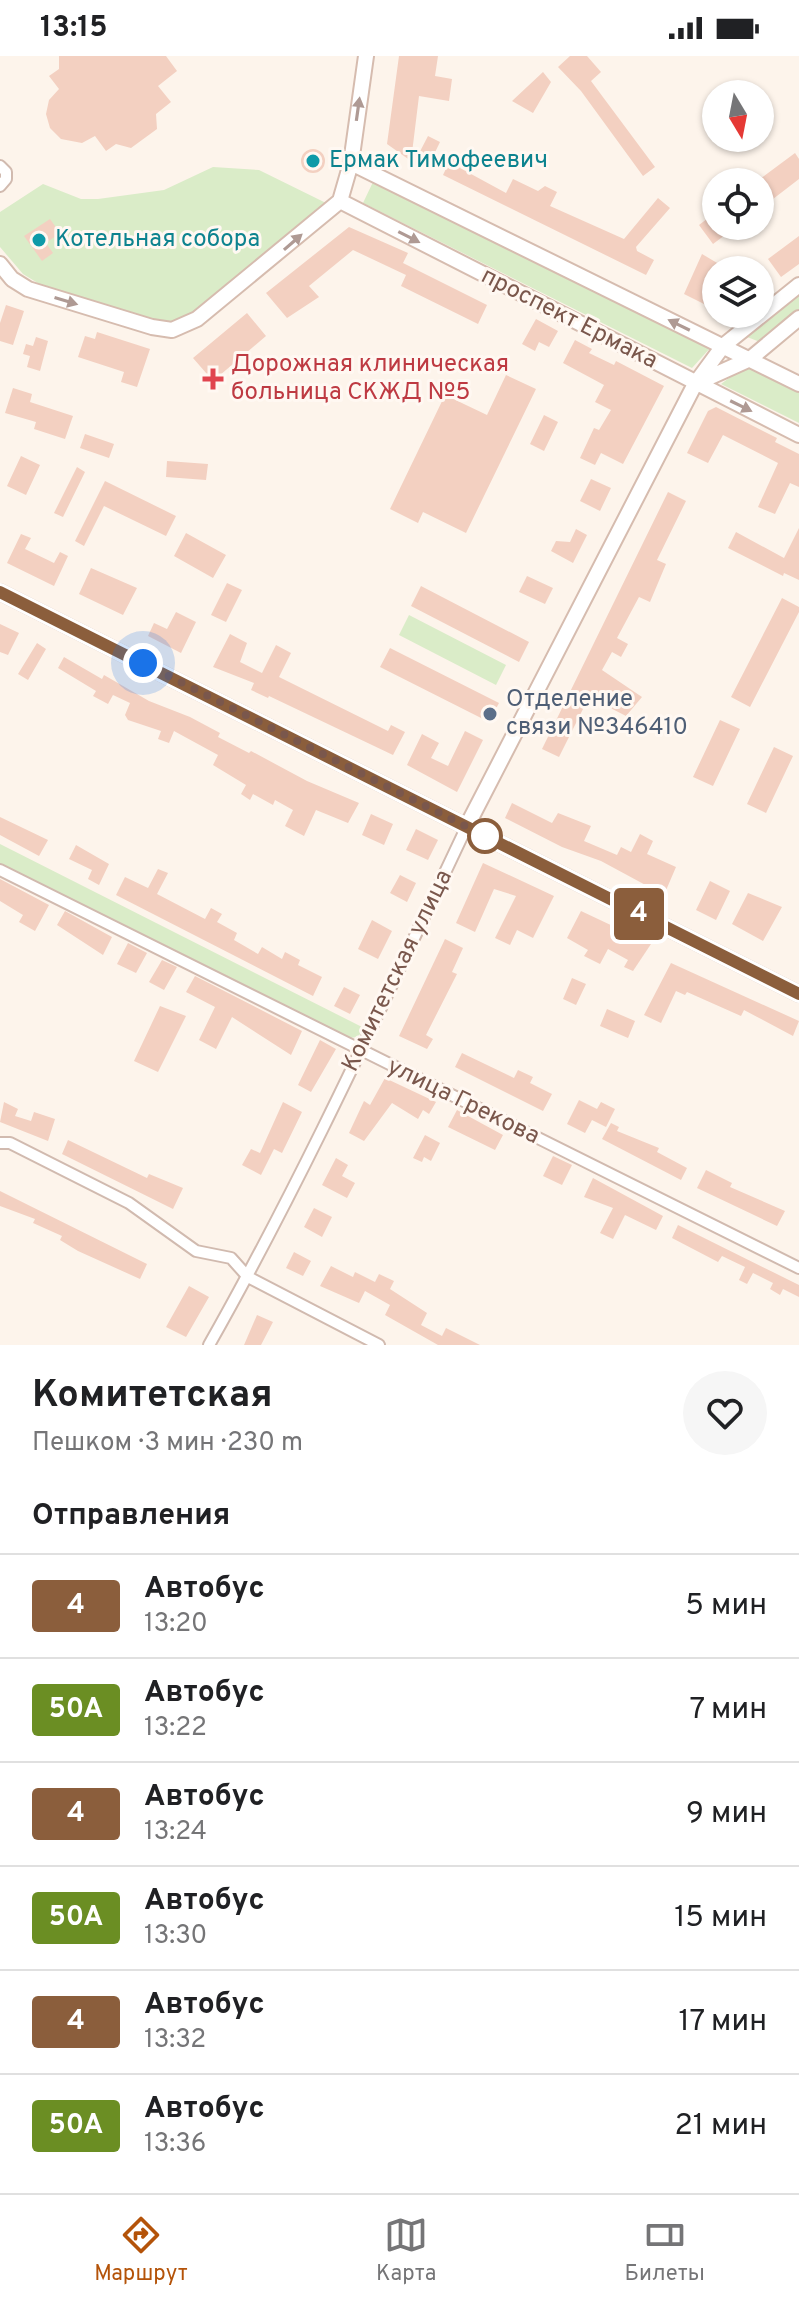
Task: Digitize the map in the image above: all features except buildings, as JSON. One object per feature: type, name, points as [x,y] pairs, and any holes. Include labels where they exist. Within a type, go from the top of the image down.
[{"type":"street","points":[[0,264],[12,279],[28,289],[172,330],[197,319],[340,201],[351,163],[366,56]]},
{"type":"street","name":"проспект Ермака","points":[[351,163],[799,384]]},
{"type":"street","points":[[0,166],[6,172],[6,179],[0,186]]},
{"type":"street","name":"проспект Ермака","points":[[340,201],[799,435]]},
{"type":"street","name":"Комитетская улица","points":[[209,1345],[248,1277],[360,1052],[467,826],[695,384],[723,346],[799,285]]},
{"type":"street","points":[[695,384],[750,359],[799,318]]},
{"type":"street","points":[[0,592],[799,994]]},
{"type":"street","name":"улица Грекова","points":[[0,870],[799,1268]]},
{"type":"street","points":[[0,1143],[10,1143],[129,1203],[156,1218],[196,1251],[231,1258],[248,1277],[379,1345]]},
{"type":"green space","points":[[213,167],[259,170],[326,203],[192,317],[178,322],[147,321],[41,285],[23,274],[0,247],[0,212],[43,184],[81,199],[98,199],[164,190]]},
{"type":"green space","points":[[373,182],[712,346],[692,368],[363,203]]},
{"type":"green space","points":[[799,291],[799,313],[760,342],[742,335],[751,328],[774,328],[774,310]]},
{"type":"green space","points":[[752,361],[799,384],[799,423],[721,384]]},
{"type":"green space","points":[[409,615],[506,665],[496,685],[399,635]]},
{"type":"green space","points":[[0,844],[364,1028],[358,1037],[348,1038],[0,864]]},
{"type":"bus line","name":"4","points":[[0,592],[799,994]]},
{"type":"place","name":"Ермак Тимофеевич","points":[[313,161]]},
{"type":"place","name":"Котельная собора","points":[[39,240]]},
{"type":"place","name":"Дорожная клиническая больница СКЖД №5","points":[[213,379]]},
{"type":"place","name":"Отделение связи №346410","points":[[490,714]]},
{"type":"route","points":[[143,663],[485,836]]}]
